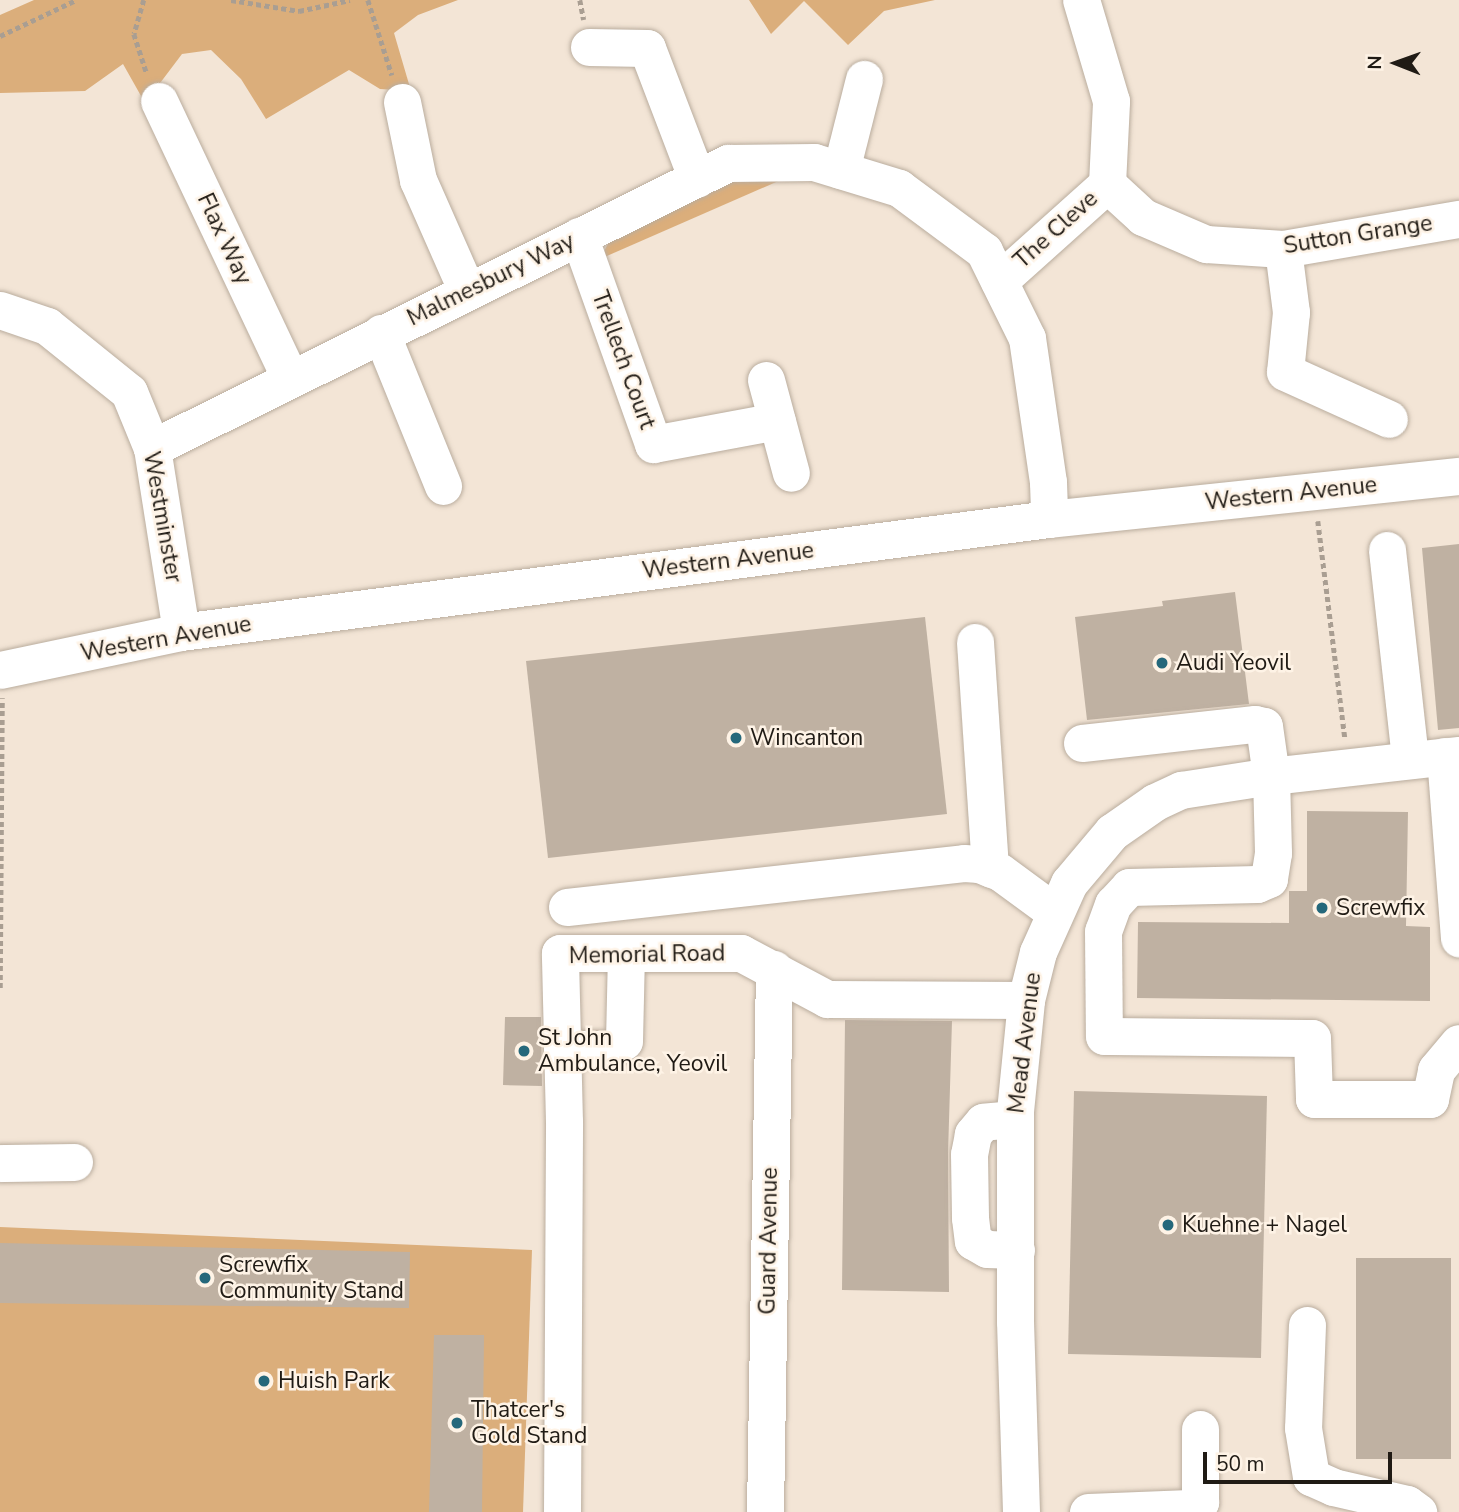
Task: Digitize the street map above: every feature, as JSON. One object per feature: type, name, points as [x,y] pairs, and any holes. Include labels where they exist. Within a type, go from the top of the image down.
[{"type":"street","name":"The Cleve","points":[[999,281],[1107,184],[1111,102],[1073,10]]},
{"type":"street","points":[[589,47],[647,48],[697,178]]},
{"type":"street","points":[[841,170],[864,79]]},
{"type":"street","name":"Flax Way","points":[[159,101],[290,378]]},
{"type":"street","points":[[402,102],[418,180],[467,291]]},
{"type":"street","name":"Malmesbury Way","points":[[152,448],[728,163],[814,162],[900,188],[984,251],[1027,338],[1048,482],[1049,519]]},
{"type":"street","name":"Sutton Grange","points":[[1107,184],[1143,217],[1206,244],[1283,249],[1459,219]]},
{"type":"street","name":"Trellech Court","points":[[579,236],[653,444],[777,421]]},
{"type":"street","points":[[1283,249],[1291,312],[1285,373],[1389,419]]},
{"type":"street","name":"Westminster","points":[[0,310],[47,327],[129,391],[152,448],[181,632]]},
{"type":"street","points":[[381,333],[443,486]]},
{"type":"street","points":[[766,380],[791,472]]},
{"type":"street","name":"Western Avenue","points":[[1,670],[181,632],[1049,519],[1459,476]]},
{"type":"street","points":[[1387,550],[1438,757],[1459,938]]},
{"type":"street","points":[[975,642],[990,869]]},
{"type":"street","points":[[1082,743],[1255,724],[1264,726],[1272,776],[1273,853],[1269,878],[1257,884],[1129,887],[1113,904],[1103,930],[1104,1036],[1312,1038],[1314,1098],[1430,1099],[1436,1070],[1459,1043]]},
{"type":"street","name":"Mead Avenue","points":[[1021,1512],[1015,1119],[1026,1000],[1038,953],[1054,911],[1069,883],[1089,856],[1112,832],[1155,802],[1181,790],[1272,776],[1438,757]]},
{"type":"street","points":[[567,907],[964,863],[1009,877],[1054,911]]},
{"type":"street","name":"Memorial Road","points":[[562,1512],[560,953],[741,953],[827,999],[1026,1000]]},
{"type":"street","points":[[562,1049],[612,1049],[624,1041],[626,953]]},
{"type":"street","name":"Guard Avenue","points":[[765,1512],[774,969]]},
{"type":"street","points":[[0,1163],[74,1162]]},
{"type":"street","points":[[1307,1325],[1303,1428],[1311,1476],[1333,1487],[1407,1504],[1418,1512]]},
{"type":"street","points":[[1088,1512],[1190,1508],[1200,1502],[1200,1429]]},
{"type":"path","points":[[0,36],[76,0]]},
{"type":"path","points":[[144,0],[134,34],[159,101]]},
{"type":"path","points":[[231,0],[299,11],[350,0]]},
{"type":"path","points":[[368,0],[402,102]]},
{"type":"path","points":[[1315,492],[1348,767]]},
{"type":"path","points":[[0,988],[1,670]]},
{"type":"shaded area","points":[[34,0],[458,0],[418,15],[394,33],[411,91],[380,89],[349,70],[266,119],[241,79],[211,50],[182,54],[145,103],[123,64],[85,91],[0,93],[0,15]]},
{"type":"shaded area","points":[[749,0],[935,0],[884,11],[848,45],[804,1],[771,34]]},
{"type":"shaded area","points":[[731,176],[783,179],[600,259],[615,230]]},
{"type":"shaded area","name":"Huish Park","points":[[0,1227],[532,1250],[523,1512],[0,1512]]},
{"type":"building","points":[[1459,544],[1459,728],[1438,730],[1422,548]]},
{"type":"building","name":"Audi Yeovil","points":[[1235,592],[1249,704],[1087,720],[1075,617],[1163,606],[1162,601]]},
{"type":"building","name":"Wincanton","points":[[925,617],[947,814],[548,858],[526,661]]},
{"type":"building","name":"Screwfix","points":[[1307,811],[1408,812],[1406,926],[1430,927],[1430,1001],[1137,998],[1138,922],[1289,923],[1289,891],[1307,891]]},
{"type":"building","name":"St John Ambulance, Yeovil","points":[[505,1017],[541,1017],[542,1086],[503,1085]]},
{"type":"building","points":[[845,1020],[952,1021],[948,1154],[949,1292],[842,1290]]},
{"type":"building","name":"Kuehne + Nagel","points":[[1074,1091],[1267,1096],[1261,1358],[1068,1354]]},
{"type":"building","name":"Screwfix Community Stand","points":[[0,1243],[410,1252],[409,1308],[0,1303]]},
{"type":"building","points":[[1356,1258],[1451,1258],[1451,1459],[1356,1459]]},
{"type":"building","name":"Thatcer's Gold Stand","points":[[434,1335],[484,1335],[482,1512],[429,1512]]},
{"type":"place","name":"Audi Yeovil","points":[[1162,663]]},
{"type":"place","name":"Wincanton","points":[[736,738]]},
{"type":"place","name":"Screwfix","points":[[1322,908]]},
{"type":"place","name":"St John Ambulance, Yeovil","points":[[524,1051]]},
{"type":"place","name":"Kuehne + Nagel","points":[[1168,1225]]},
{"type":"place","name":"Screwfix Community Stand","points":[[205,1278]]},
{"type":"place","name":"Huish Park","points":[[264,1381]]},
{"type":"place","name":"Thatcer's Gold Stand","points":[[457,1423]]}]
